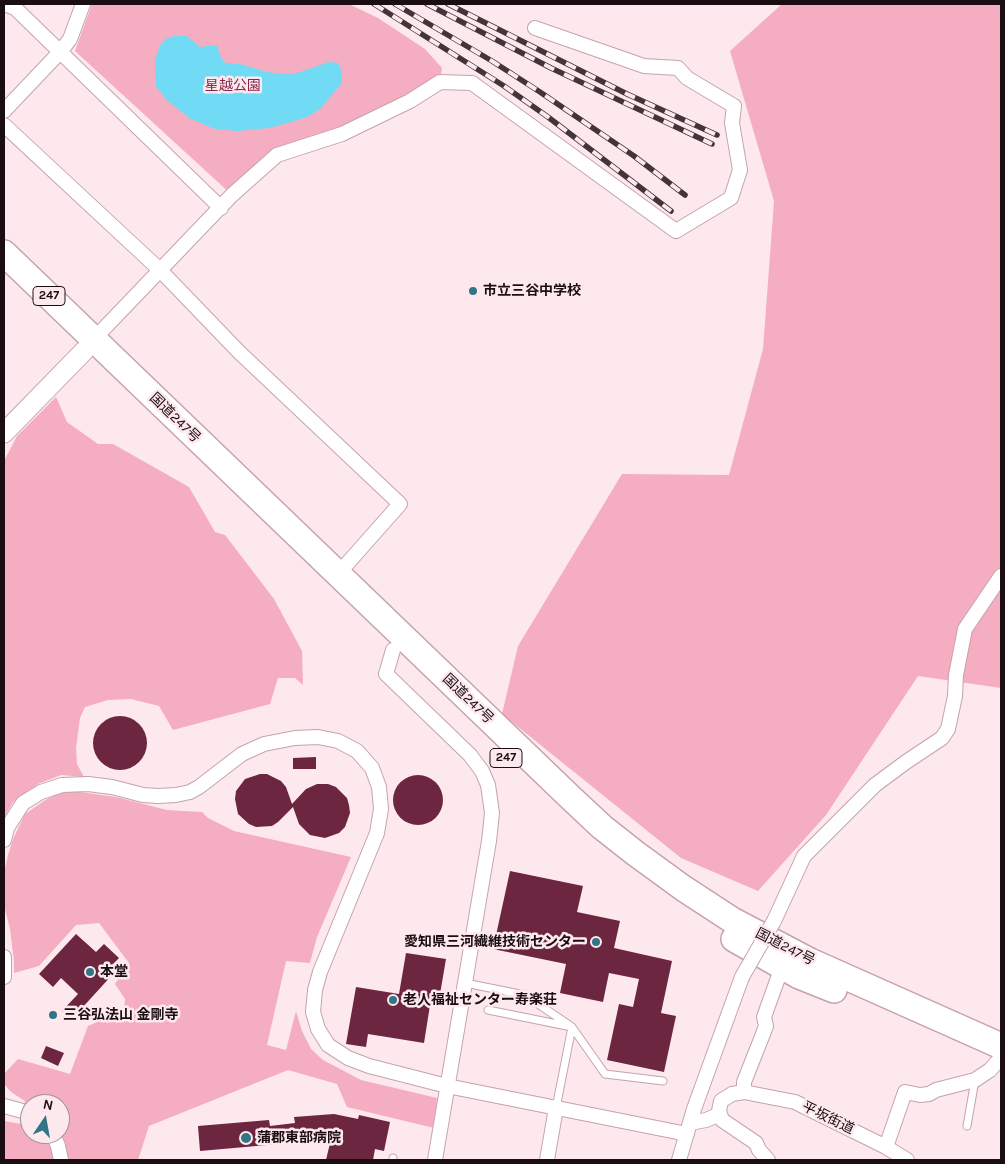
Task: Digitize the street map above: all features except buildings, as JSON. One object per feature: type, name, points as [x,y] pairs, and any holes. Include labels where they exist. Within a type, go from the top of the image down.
[{"type":"highway","name":"国道247号","points":[[4,253],[88,345],[393,650],[581,828],[624,864],[670,898],[758,954],[799,976],[1000,1057]]},
{"type":"highway","name":"国道247号","points":[[4,274],[88,345],[338,574],[602,827],[682,888],[732,920],[1000,1057]]},
{"type":"street","points":[[4,4],[14,8],[220,208]]},
{"type":"street","points":[[4,111],[70,39],[83,4]]},
{"type":"street","points":[[4,433],[232,195],[277,155],[342,134],[410,101],[440,82],[472,83],[676,231],[731,198],[740,170],[732,123],[734,106],[687,78],[678,68],[644,66],[535,28]]},
{"type":"street","points":[[4,125],[160,270],[240,352],[400,504],[338,574]]},
{"type":"street","points":[[679,1160],[688,1128],[742,977],[774,921],[804,856],[875,785],[942,738],[948,729],[952,712],[956,675],[966,629],[1001,576]]},
{"type":"street","points":[[393,650],[386,674],[470,755],[482,771],[488,785],[492,813],[489,841],[435,1160]]},
{"type":"street","points":[[4,840],[7,828],[23,803],[41,792],[62,785],[88,784],[112,787],[143,795],[176,795],[190,792],[199,787],[242,754],[264,744],[295,738],[318,737],[338,742],[357,751],[372,768],[379,787],[381,809],[377,833],[320,972],[315,990],[312,1012],[318,1029],[328,1045],[348,1058],[369,1066],[448,1086],[556,1108],[688,1128],[720,1114]]},
{"type":"street","points":[[4,956],[4,977]]},
{"type":"street","points":[[768,1160],[758,1150],[756,1143],[722,1120],[719,1111],[721,1101],[732,1094],[744,1092],[744,1082],[764,1034],[766,1026],[764,1017],[778,978]]},
{"type":"street","points":[[886,1147],[905,1092],[920,1095],[930,1094],[936,1090],[975,1080],[988,1072],[1000,1057]]},
{"type":"street","name":"平坂街道","points":[[744,1092],[795,1102],[886,1147],[907,1160]]},
{"type":"street","points":[[4,1106],[20,1110]]},
{"type":"street","points":[[546,1160],[556,1108]]},
{"type":"street","points":[[57,1144],[61,1160]]},
{"type":"lane","points":[[465,983],[525,995],[572,1027],[605,1074],[663,1082]]},
{"type":"lane","points":[[488,1010],[572,1027]]},
{"type":"lane","points":[[556,1108],[572,1027]]},
{"type":"lane","points":[[967,1126],[975,1080]]},
{"type":"green space","name":"星越公園","points":[[92,4],[349,4],[378,18],[425,49],[442,68],[440,82],[410,101],[277,155],[232,195],[75,51]]},
{"type":"green space","points":[[782,4],[1001,4],[1001,688],[918,676],[826,815],[758,891],[681,858],[502,714],[518,646],[622,474],[729,475],[763,349],[774,201],[730,51]]},
{"type":"green space","points":[[56,397],[67,422],[98,444],[113,444],[189,487],[215,532],[225,535],[274,599],[302,651],[303,685],[295,678],[278,678],[270,704],[173,730],[159,706],[131,699],[108,700],[85,707],[80,718],[76,748],[77,764],[84,777],[61,775],[38,784],[13,802],[4,818],[4,461],[17,436]]},
{"type":"green space","points":[[61,792],[80,792],[116,797],[167,810],[202,812],[208,818],[234,831],[351,857],[317,937],[310,963],[286,961],[267,1045],[286,1050],[296,1011],[302,1031],[311,1049],[323,1060],[361,1080],[437,1098],[434,1128],[347,1107],[337,1084],[288,1070],[149,1126],[138,1160],[4,1160],[4,1121],[20,1124],[20,1144],[70,1144],[70,1094],[20,1094],[20,1098],[4,1084],[4,1074],[18,1059],[70,1074],[88,1026],[124,1010],[125,999],[115,984],[129,963],[99,923],[76,925],[39,966],[14,973],[10,929],[4,905],[4,873],[13,839],[25,814]]},
{"type":"water","points":[[187,36],[200,47],[217,45],[221,58],[226,63],[240,64],[267,72],[297,73],[329,62],[338,63],[342,72],[341,84],[321,108],[309,116],[295,121],[269,128],[237,131],[215,129],[189,118],[168,101],[156,87],[155,61],[160,45],[167,38]]},
{"type":"railway","points":[[374,4],[504,86],[548,117],[671,211]]},
{"type":"railway","points":[[395,4],[492,61],[540,92],[634,156],[685,195]]},
{"type":"railway","points":[[427,4],[551,68],[712,144]]},
{"type":"railway","points":[[448,4],[627,94],[717,135]]},
{"type":"place","name":"市立三谷中学校","points":[[473,291]]},
{"type":"place","name":"愛知県三河繊維技術センター","points":[[596,942]]},
{"type":"place","name":"本堂","points":[[90,972]]},
{"type":"place","name":"老人福祉センター寿楽荘","points":[[393,1000]]},
{"type":"place","name":"三谷弘法山 金剛寺","points":[[53,1015]]},
{"type":"place","name":"蒲郡東部病院","points":[[246,1138]]}]
